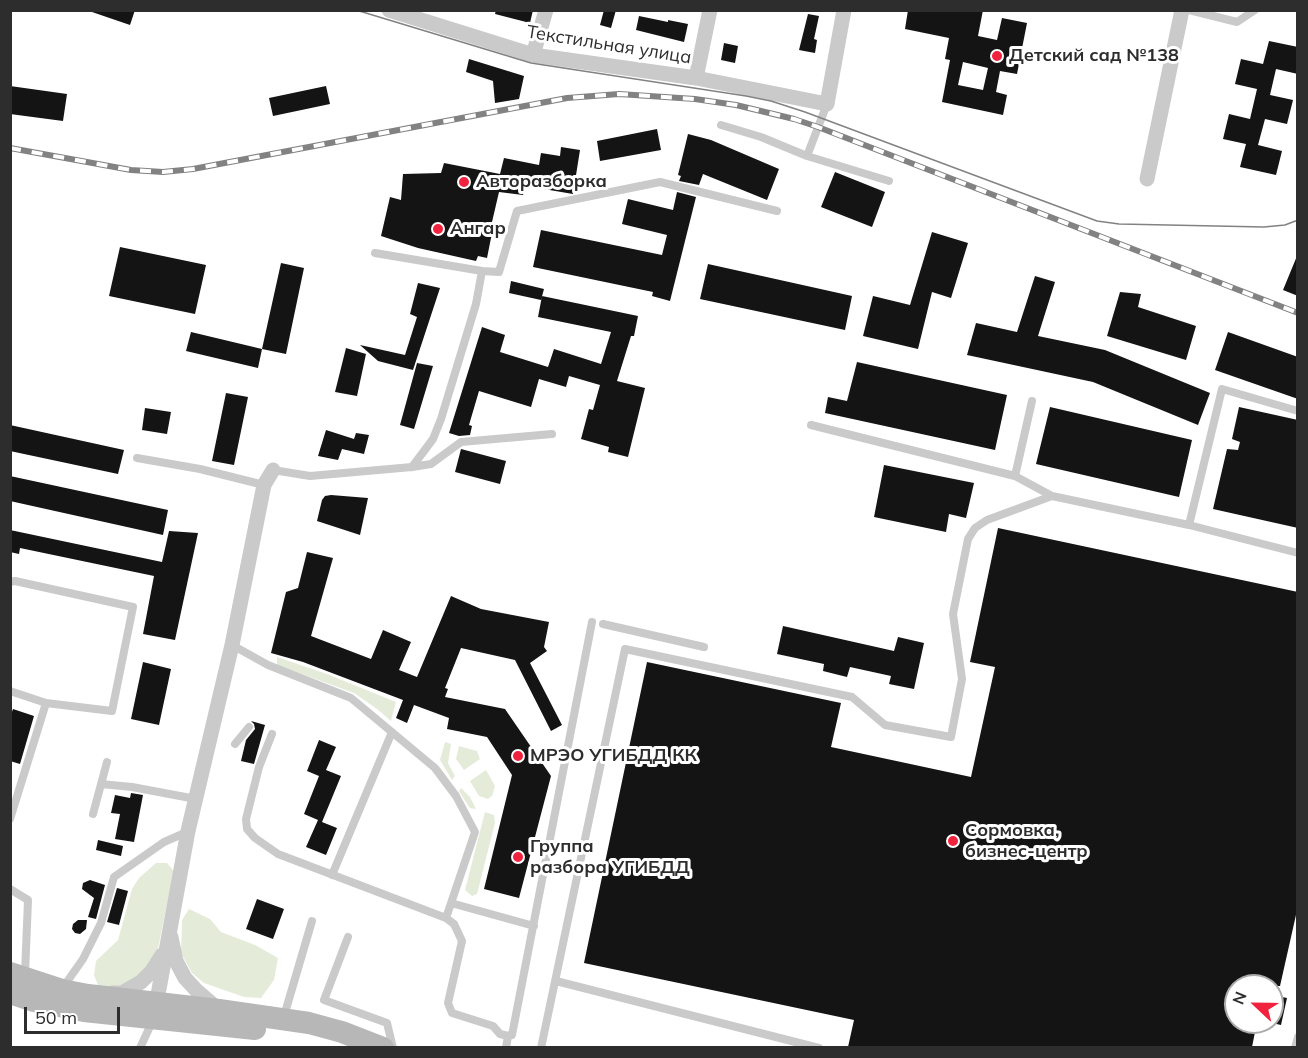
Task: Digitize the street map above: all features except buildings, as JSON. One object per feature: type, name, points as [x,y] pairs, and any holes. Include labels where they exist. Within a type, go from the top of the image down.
[{"type":"main road","points":[[15,982],[88,995],[155,1011],[324,1041],[342,1047]]},
{"type":"main road","points":[[15,982],[34,1001],[84,1011],[219,1010],[283,1018],[342,1032],[383,1047]]},
{"type":"street","name":"Текстильная улица","points":[[389,10],[420,15],[533,55],[696,78],[827,104]]},
{"type":"street","points":[[533,55],[546,10]]},
{"type":"street","points":[[696,78],[710,10]]},
{"type":"street","points":[[827,104],[844,10]]},
{"type":"street","points":[[1147,179],[1182,10]]},
{"type":"street","points":[[155,1011],[188,831],[232,645],[264,485],[273,470]]},
{"type":"street","points":[[88,995],[122,993],[141,982],[152,971],[162,954],[169,929]]},
{"type":"street","points":[[169,929],[176,961],[186,978],[219,1010]]},
{"type":"lane","points":[[1189,10],[1237,22],[1255,10]]},
{"type":"lane","points":[[807,156],[827,104]]},
{"type":"lane","points":[[721,125],[761,137],[807,156],[889,181]]},
{"type":"lane","points":[[375,253],[499,272],[517,212],[660,182],[777,211]]},
{"type":"lane","points":[[412,467],[433,439],[441,419],[476,304],[482,271]]},
{"type":"lane","points":[[1189,525],[1222,389],[1298,411]]},
{"type":"lane","points":[[1015,476],[1032,401]]},
{"type":"lane","points":[[811,425],[1015,476],[1052,496],[1189,525],[1298,553]]},
{"type":"lane","points":[[273,470],[309,476],[412,467],[431,464],[461,442],[552,434]]},
{"type":"lane","points":[[136,458],[200,469],[264,485]]},
{"type":"lane","points":[[541,1047],[625,649],[852,697],[885,725],[951,737],[962,678],[953,614],[968,539],[975,528],[987,520],[1052,496]]},
{"type":"lane","points":[[10,582],[15,581],[134,607],[112,711],[46,703],[10,691]]},
{"type":"lane","points":[[506,1047],[508,1036],[512,1035],[592,622]]},
{"type":"lane","points":[[603,624],[704,647]]},
{"type":"lane","points":[[232,645],[268,665],[351,698],[435,768],[456,796],[475,832],[446,918]]},
{"type":"lane","points":[[10,819],[46,703]]},
{"type":"lane","points":[[235,744],[249,727]]},
{"type":"lane","points":[[332,875],[392,732]]},
{"type":"lane","points":[[272,734],[259,767],[246,819],[247,829],[255,838],[278,854],[446,918],[454,924],[462,941],[448,1003],[452,1013],[494,1026],[500,1034],[508,1036]]},
{"type":"lane","points":[[93,814],[107,762]]},
{"type":"lane","points":[[101,783],[196,799]]},
{"type":"lane","points":[[62,990],[83,958],[101,923],[114,877],[164,842],[188,831]]},
{"type":"lane","points":[[10,889],[28,900],[15,982]]},
{"type":"lane","points":[[451,903],[534,926]]},
{"type":"lane","points":[[283,1018],[312,921]]},
{"type":"lane","points":[[348,937],[324,1000],[387,1023],[393,1047]]},
{"type":"lane","points":[[556,981],[819,1047]]},
{"type":"lane","points":[[140,1047],[155,1011]]},
{"type":"lane","points":[[1295,1047],[1298,1037]]},
{"type":"green space","points":[[277,657],[396,702],[391,721],[354,693],[277,665]]},
{"type":"green space","points":[[445,742],[451,744],[448,763],[455,776],[452,780],[440,760]]},
{"type":"green space","points":[[459,746],[477,751],[480,759],[464,770],[456,759]]},
{"type":"green space","points":[[486,770],[495,786],[492,796],[488,799],[479,796],[470,781]]},
{"type":"green space","points":[[461,788],[470,797],[476,809],[470,808],[467,804],[459,791]]},
{"type":"green space","points":[[485,812],[494,815],[495,823],[477,894],[472,896],[465,890]]},
{"type":"green space","points":[[156,863],[167,863],[174,871],[156,958],[137,977],[120,986],[104,990],[98,985],[94,975],[96,961],[118,940],[132,889],[139,878]]},
{"type":"green space","points":[[189,909],[210,919],[221,932],[255,945],[278,958],[274,980],[261,998],[244,997],[204,983],[192,973],[181,953],[182,920]]},
{"type":"tram line","points":[[356,10],[531,63],[771,101],[1097,221],[1119,224],[1264,227],[1285,225],[1298,220]]},
{"type":"railway","points":[[10,148],[131,170],[163,172],[193,169],[567,98],[619,94],[695,99],[736,105],[818,127],[1298,313]]},
{"type":"place","name":"Детский сад №138","points":[[997,56]]},
{"type":"place","name":"Авторазборка","points":[[464,182]]},
{"type":"place","name":"Ангар","points":[[438,229]]},
{"type":"place","name":"МРЭО УГИБДД КК","points":[[518,756]]},
{"type":"place","name":"Сормовка, бизнес-центр","points":[[953,841]]},
{"type":"place","name":"Группа разбора УГИБДД","points":[[518,857]]}]
